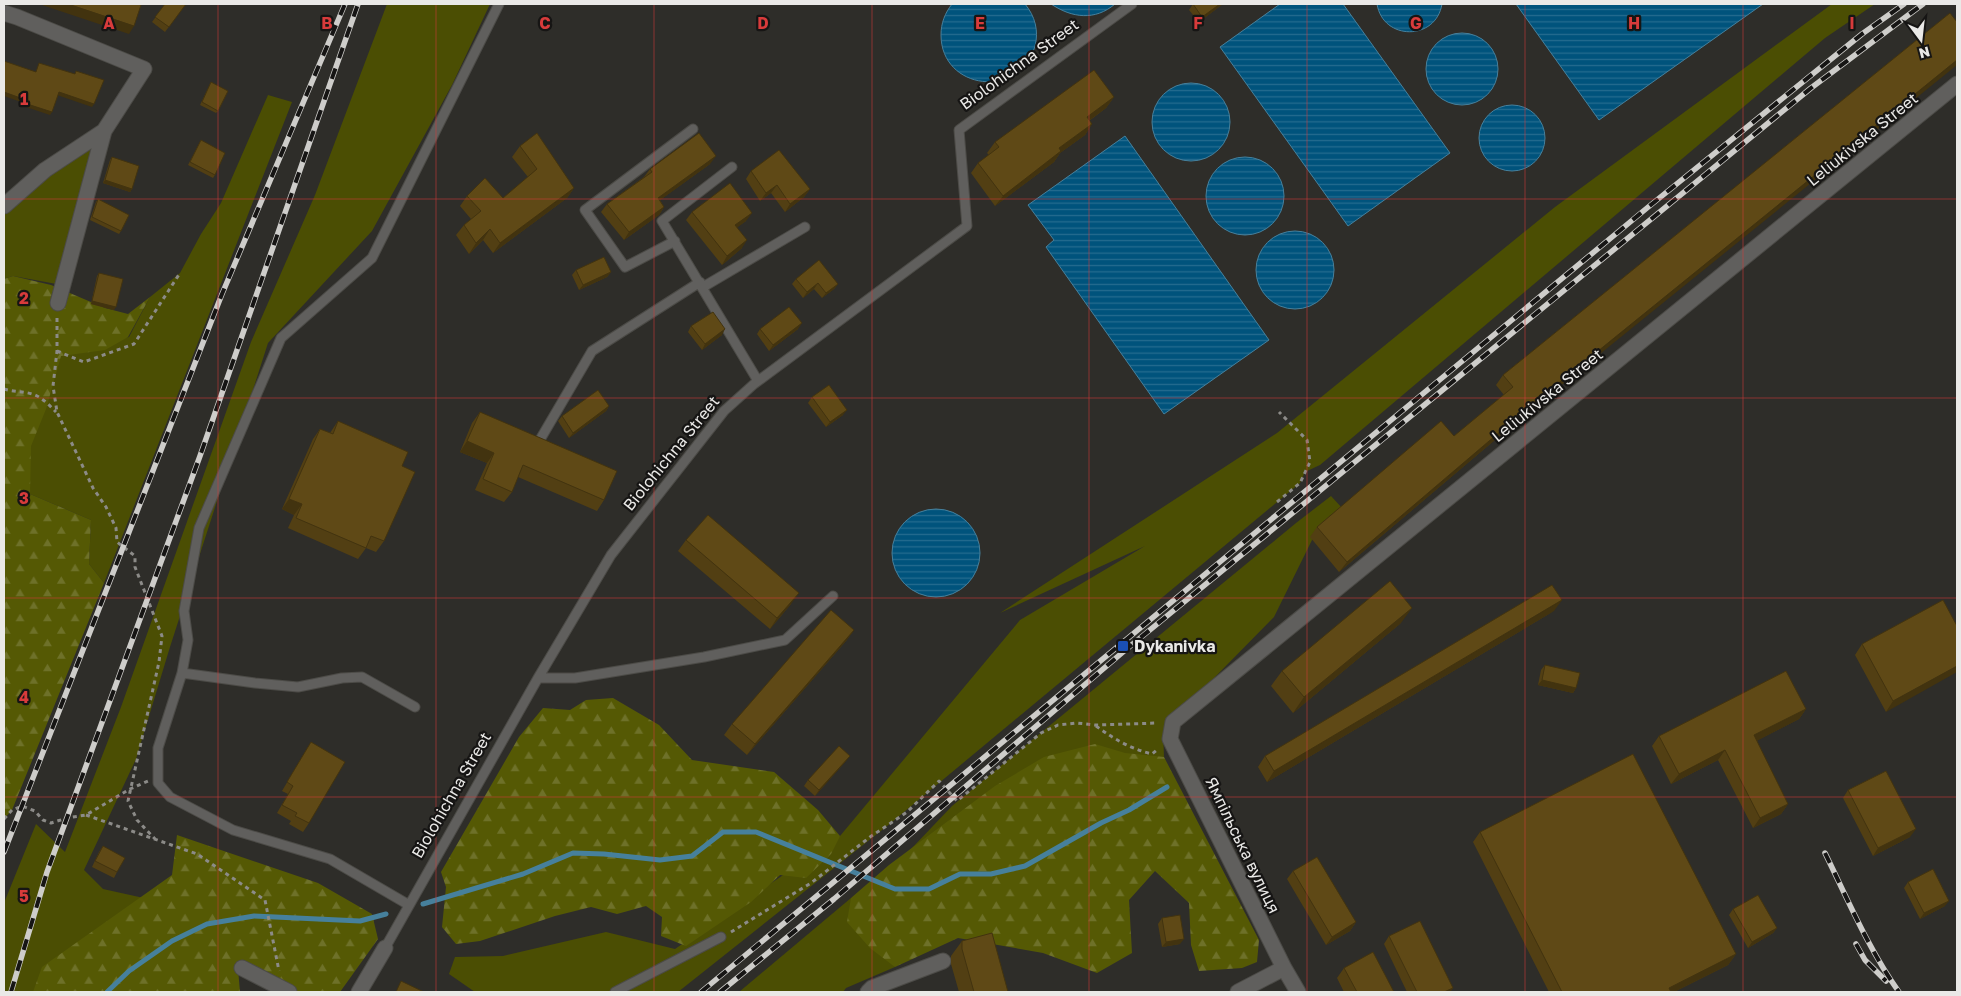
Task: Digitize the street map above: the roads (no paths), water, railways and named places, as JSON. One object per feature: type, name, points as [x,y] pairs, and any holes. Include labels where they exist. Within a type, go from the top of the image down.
[{"type":"street","points":[[11,11],[144,68],[104,131],[58,302]]},
{"type":"street","name":"Leliukivska Street","points":[[1170,739],[1173,722],[1957,84]]},
{"type":"street","points":[[4,206],[45,170],[104,131]]},
{"type":"street","name":"Ямпільська вулиця","points":[[1170,739],[1284,968],[1298,992]]},
{"type":"street","name":"Biolohichna Street","points":[[359,992],[385,948]]},
{"type":"street","points":[[868,992],[872,988],[943,961]]},
{"type":"street","points":[[242,968],[286,991]]},
{"type":"street","points":[[1238,992],[1284,968]]},
{"type":"lane","points":[[409,905],[330,859],[232,830],[170,797],[158,783],[158,748],[182,673],[188,640],[184,611],[199,528],[281,338],[372,258],[499,4]]},
{"type":"lane","name":"Biolohichna Street","points":[[385,948],[538,678],[611,555],[724,411],[758,381],[967,226],[959,130],[1132,4]]},
{"type":"lane","points":[[675,241],[625,267],[585,210],[693,129]]},
{"type":"lane","points":[[732,167],[662,221],[758,381]]},
{"type":"lane","points":[[541,438],[592,351],[804,227]]},
{"type":"lane","points":[[538,678],[575,678],[704,658],[785,640],[833,596]]},
{"type":"lane","points":[[182,673],[255,684],[298,687],[342,678],[362,677],[415,707]]},
{"type":"lane","points":[[615,992],[721,937]]},
{"type":"water","points":[[952,4],[1025,4],[1034,19],[1037,35],[1035,46],[1027,63],[1014,75],[999,81],[982,81],[967,77],[954,68],[944,53],[941,35],[944,18]]},
{"type":"water","points":[[1051,4],[1115,4],[1100,13],[1083,16],[1059,9]]},
{"type":"water","points":[[1280,4],[1343,4],[1450,153],[1348,226],[1220,47]]},
{"type":"water","points":[[1377,4],[1442,4],[1438,16],[1430,25],[1410,32],[1399,30],[1389,25],[1381,16]]},
{"type":"water","points":[[1516,4],[1763,4],[1599,120]]},
{"type":"water","points":[[1462,33],[1482,39],[1492,49],[1498,69],[1492,89],[1482,99],[1462,105],[1442,99],[1432,89],[1426,69],[1432,49],[1442,39]]},
{"type":"water","points":[[1183,83],[1199,83],[1213,89],[1224,100],[1230,114],[1230,130],[1224,144],[1213,155],[1199,161],[1183,161],[1169,155],[1158,144],[1152,130],[1152,114],[1158,100],[1169,89]]},
{"type":"water","points":[[1512,105],[1525,108],[1535,115],[1542,125],[1545,138],[1542,151],[1535,161],[1525,168],[1512,171],[1499,168],[1489,161],[1482,151],[1479,138],[1482,125],[1489,115],[1499,108]]},
{"type":"water","points":[[1125,136],[1269,340],[1164,414],[1046,247],[1054,240],[1028,205]]},
{"type":"water","points":[[1237,157],[1253,157],[1267,163],[1278,174],[1284,188],[1284,204],[1278,218],[1267,229],[1253,235],[1237,235],[1223,229],[1212,218],[1206,204],[1206,188],[1212,174],[1223,163]]},
{"type":"water","points":[[1287,231],[1303,231],[1317,237],[1328,248],[1334,262],[1334,278],[1328,292],[1317,303],[1303,309],[1287,309],[1273,303],[1262,292],[1256,278],[1256,262],[1262,248],[1273,237]]},
{"type":"water","points":[[936,509],[953,512],[961,516],[973,528],[977,536],[980,553],[977,570],[973,578],[961,590],[953,594],[936,597],[919,594],[911,590],[899,578],[895,570],[892,553],[895,536],[899,528],[911,516],[919,512]]},
{"type":"waterway","points":[[423,904],[523,874],[573,853],[660,860],[692,856],[723,832],[756,832],[895,889],[929,889],[960,874],[991,874],[1025,866],[1101,823],[1129,810],[1167,787]]},
{"type":"waterway","points":[[107,992],[129,971],[172,941],[207,924],[254,916],[360,921],[386,914]]},
{"type":"railway","points":[[4,852],[222,294],[345,4]]},
{"type":"railway","points":[[11,992],[47,872],[200,456],[358,4]]},
{"type":"railway","points":[[701,992],[1647,208],[1862,34],[1904,4]]},
{"type":"railway","points":[[720,992],[834,899],[1123,652],[1811,88],[1923,4]]},
{"type":"railway","points":[[1825,853],[1868,942],[1899,992]]},
{"type":"railway","points":[[1856,944],[1865,960],[1886,981]]},
{"type":"place","name":"Dykanіvka","points":[[1123,646]]}]
